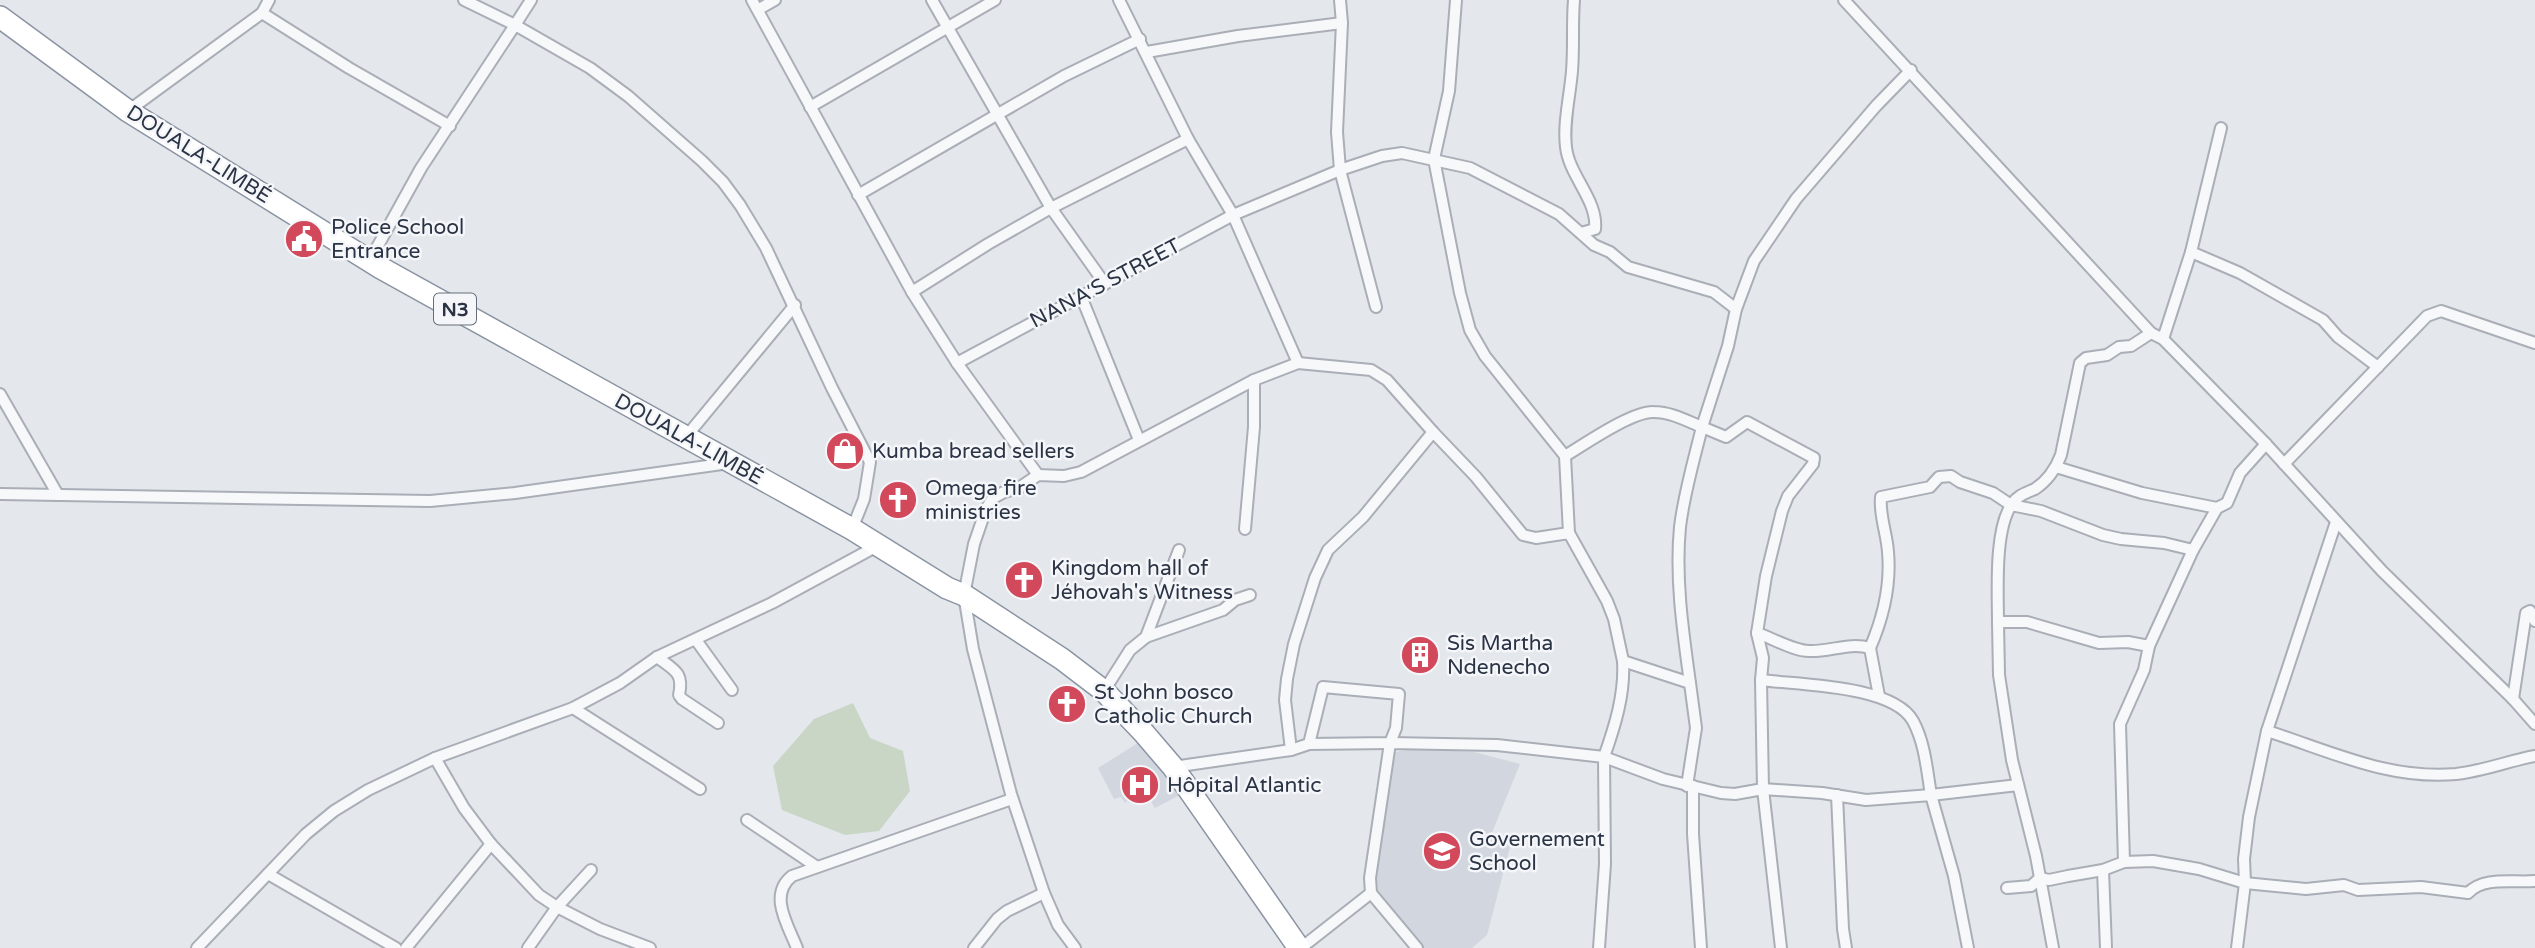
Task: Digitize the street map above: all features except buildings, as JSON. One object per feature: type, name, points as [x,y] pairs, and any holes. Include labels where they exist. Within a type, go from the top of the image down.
[{"type":"highway","name":"DOUALA-LIMBÉ","points":[[0,17],[128,111],[381,268],[852,529],[1062,659],[1104,691],[1173,767],[1300,948]]},
{"type":"street","points":[[128,111],[262,13],[269,0]]},
{"type":"street","points":[[464,0],[515,25],[590,68],[628,96],[702,161],[723,182],[740,205],[795,305],[832,388],[870,462],[864,499],[852,529]]},
{"type":"street","points":[[370,260],[421,168],[531,0]]},
{"type":"street","points":[[775,0],[756,4],[858,195],[912,292],[957,363],[1038,475]]},
{"type":"street","points":[[932,0],[1051,208],[1105,284]]},
{"type":"street","points":[[810,107],[995,0]]},
{"type":"street","points":[[1119,0],[1188,139],[1233,215],[1298,363]]},
{"type":"street","points":[[1340,0],[1342,23],[1337,132],[1340,170],[1376,307]]},
{"type":"street","points":[[1455,0],[1449,91],[1434,159],[1460,293],[1470,330],[1485,356],[1565,456],[1569,533],[1607,601],[1614,619],[1622,661],[1622,693],[1604,757],[1605,864],[1599,948]]},
{"type":"street","points":[[1574,0],[1566,148],[1571,166],[1594,213],[1595,222],[1595,229],[1581,233]]},
{"type":"street","points":[[1844,0],[2151,333],[2163,339],[2266,444],[2392,581],[2513,699],[2535,724]]},
{"type":"street","points":[[262,13],[349,68],[450,126]]},
{"type":"street","points":[[1147,52],[1238,36],[1342,23]]},
{"type":"street","points":[[858,195],[1064,76],[1140,39]]},
{"type":"street","points":[[1700,948],[1690,786],[1696,728],[1682,613],[1679,551],[1685,496],[1736,309],[1754,261],[1796,199],[1911,70]]},
{"type":"street","points":[[2163,339],[2191,252],[2221,128]]},
{"type":"street","points":[[912,292],[1051,208],[1188,139]]},
{"type":"street","name":"NANA׳S STREET","points":[[957,363],[1233,215],[1340,170],[1393,153],[1434,159],[1470,168],[1490,177],[1559,214],[1594,245],[1609,252],[1628,267],[1714,292],[1736,309]]},
{"type":"street","points":[[2191,252],[2239,273],[2323,320],[2339,337],[2378,367]]},
{"type":"street","points":[[1081,296],[1139,440]]},
{"type":"street","points":[[685,438],[795,305]]},
{"type":"street","points":[[2284,464],[2433,312],[2441,311],[2535,343]]},
{"type":"street","points":[[2053,948],[2040,877],[2012,760],[1999,675],[1997,622],[2000,540],[2011,505],[2020,495],[2045,481],[2056,467],[2061,455],[2080,363],[2087,358],[2107,355],[2119,347],[2131,346],[2151,333]]},
{"type":"street","points":[[1074,948],[1058,925],[1044,893],[1012,799],[956,591],[986,509],[993,498],[1019,488],[1038,475],[1064,476],[1081,472],[1254,380],[1298,363],[1371,370],[1387,380],[1476,477],[1523,535],[1536,538],[1569,533]]},
{"type":"street","points":[[1245,529],[1254,427],[1254,380]]},
{"type":"street","points":[[0,394],[58,495]]},
{"type":"street","points":[[1565,456],[1614,427],[1642,414],[1654,412],[1676,416],[1726,437],[1748,422],[1814,458],[1813,464],[1788,496],[1782,511],[1766,576],[1757,633],[1763,658],[1763,789],[1782,948]]},
{"type":"street","points":[[1292,750],[1285,700],[1287,679],[1294,644],[1315,578],[1328,550],[1363,517],[1433,432]]},
{"type":"street","points":[[2124,862],[2120,724],[2144,670],[2149,646],[2193,550],[2217,508],[2227,503],[2240,473],[2266,444]]},
{"type":"street","points":[[0,494],[430,501],[515,493],[732,463]]},
{"type":"street","points":[[2056,467],[2142,494],[2217,508]]},
{"type":"street","points":[[1880,696],[1870,648],[1884,610],[1888,577],[1889,554],[1881,497],[1930,487],[1939,477],[1951,475],[1960,482],[1993,493],[2011,505],[2040,511],[2082,528],[2121,539],[2164,543],[2193,550]]},
{"type":"street","points":[[2237,948],[2249,817],[2267,731],[2336,522]]},
{"type":"street","points":[[203,946],[306,834],[334,811],[368,790],[435,758],[573,708],[620,684],[657,657],[772,603],[877,546]]},
{"type":"street","points":[[1146,637],[1179,550]]},
{"type":"street","points":[[1104,691],[1130,650],[1146,637],[1223,610],[1235,600],[1250,595]]},
{"type":"street","points":[[2513,699],[2526,613],[2530,611],[2535,621]]},
{"type":"street","points":[[1997,622],[2027,622],[2099,643],[2128,642],[2149,646]]},
{"type":"street","points":[[1757,633],[1768,635],[1792,648],[1808,651],[1853,645],[1870,648]]},
{"type":"street","points":[[696,640],[732,690]]},
{"type":"street","points":[[657,657],[679,674],[681,681],[678,695],[718,723]]},
{"type":"street","points":[[1622,661],[1690,683]]},
{"type":"street","points":[[1761,680],[1880,696],[1898,704],[1912,719],[1920,736],[1931,795],[1954,876],[1968,948]]},
{"type":"street","points":[[1309,744],[1320,693],[1325,686],[1399,694],[1396,728],[1390,743],[1370,878],[1371,893],[1417,948]]},
{"type":"street","points":[[573,708],[700,789]]},
{"type":"street","points":[[2267,731],[2368,766],[2415,774],[2474,772],[2535,756]]},
{"type":"street","points":[[1173,767],[1292,750],[1309,744],[1497,745],[1604,757],[1663,779],[1735,794],[1763,789],[1866,800],[2018,785]]},
{"type":"street","points":[[435,758],[457,798],[491,845],[539,894],[557,907],[612,934],[650,948]]},
{"type":"street","points":[[1837,795],[1846,948]]},
{"type":"street","points":[[797,948],[780,906],[780,897],[786,882],[792,876],[1012,799]]},
{"type":"street","points":[[747,820],[817,866]]},
{"type":"street","points":[[406,948],[491,845]]},
{"type":"street","points":[[2040,877],[2049,880],[2104,870],[2124,862],[2168,863],[2245,883],[2306,889],[2344,885],[2358,890],[2421,887],[2468,893],[2475,885],[2499,881],[2535,881]]},
{"type":"street","points":[[528,948],[557,907],[591,870]]},
{"type":"street","points":[[2104,870],[2106,948]]},
{"type":"street","points":[[268,874],[396,948]]},
{"type":"street","points":[[2007,888],[2031,886],[2040,877]]},
{"type":"street","points":[[974,948],[997,919],[1007,911],[1044,893]]},
{"type":"street","points":[[1300,948],[1371,893]]},
{"type":"shaded area","name":"Hôpital Atlantic","points":[[1138,743],[1166,775],[1178,796],[1155,808],[1147,795],[1129,803],[1125,803],[1121,797],[1114,799],[1098,768]]},
{"type":"shaded area","name":"Governement School","points":[[1414,748],[1474,752],[1520,764],[1491,835],[1511,843],[1487,935],[1472,948],[1418,948],[1371,895],[1392,753]]},
{"type":"green space","points":[[853,703],[870,738],[903,751],[910,791],[879,831],[845,835],[782,810],[773,766],[814,719]]},
{"type":"place","name":"Police School Entrance","points":[[304,239]]},
{"type":"place","name":"Kumba bread sellers","points":[[845,451]]},
{"type":"place","name":"Omega fire ministries","points":[[898,500]]},
{"type":"place","name":"Kingdom hall of Jéhovah's Witness","points":[[1024,580]]},
{"type":"place","name":"Sis Martha Ndenecho","points":[[1420,655]]},
{"type":"place","name":"St John bosco Catholic Church","points":[[1067,704]]},
{"type":"place","name":"Hôpital Atlantic","points":[[1140,785]]},
{"type":"place","name":"Governement School","points":[[1442,851]]}]
